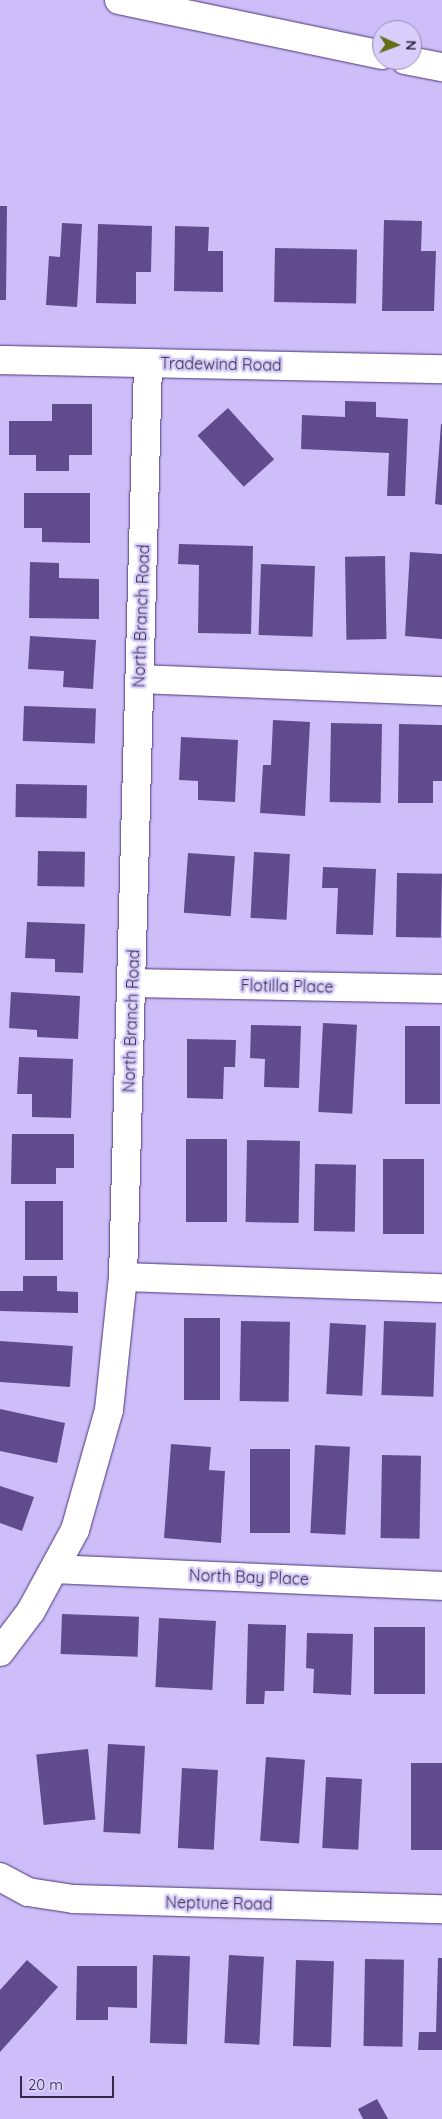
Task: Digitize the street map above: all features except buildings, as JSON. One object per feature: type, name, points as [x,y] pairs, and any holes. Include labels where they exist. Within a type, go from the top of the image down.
[{"type":"street","points":[[119,0],[372,53]]},
{"type":"street","points":[[422,63],[442,67]]},
{"type":"street","name":"Tradewind Road","points":[[0,360],[442,369]]},
{"type":"street","name":"North Branch Road","points":[[0,1652],[55,1569],[75,1530],[101,1451],[124,1277],[148,363]]},
{"type":"street","points":[[140,679],[442,690]]},
{"type":"street","name":"Flotilla Place","points":[[132,983],[442,989]]},
{"type":"street","points":[[124,1277],[442,1288]]},
{"type":"street","name":"North Bay Place","points":[[55,1569],[442,1586]]},
{"type":"street","name":"Neptune Road","points":[[0,1877],[28,1892],[73,1899],[442,1909]]}]
